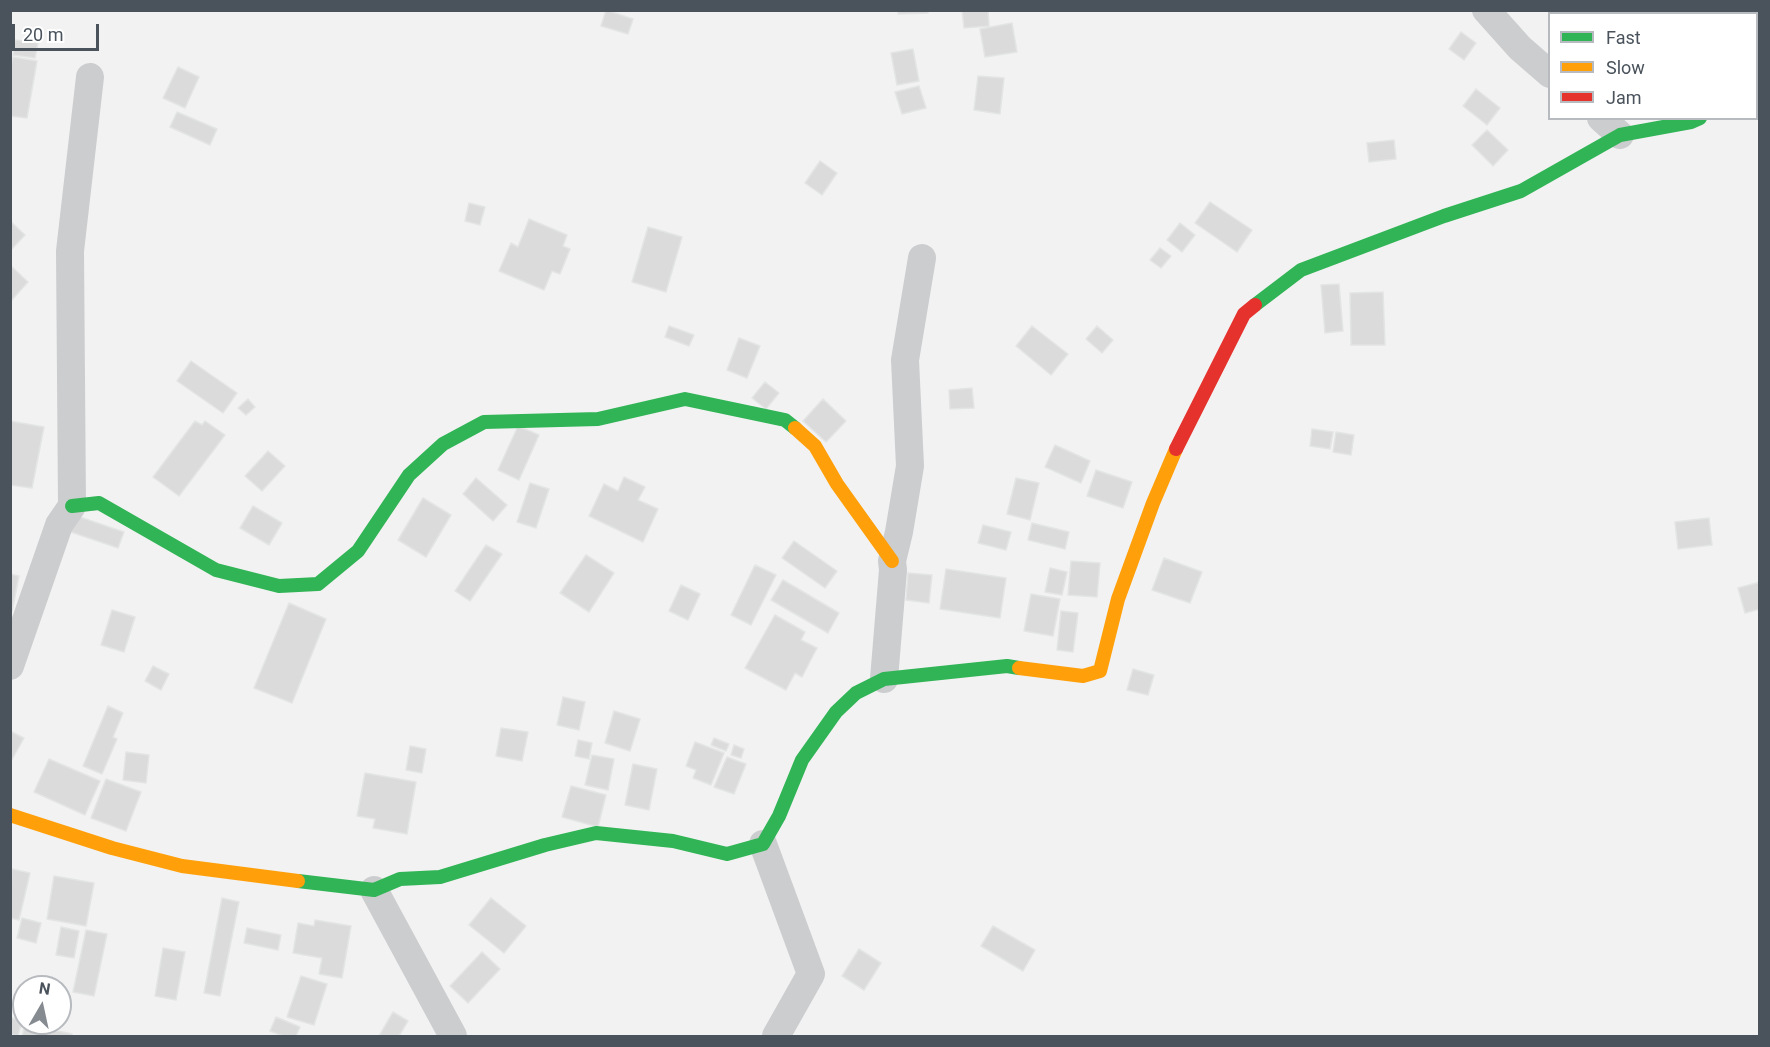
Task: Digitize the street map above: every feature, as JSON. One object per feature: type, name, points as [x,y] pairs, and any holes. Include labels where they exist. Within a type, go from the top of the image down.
[{"type":"street","points":[[1486,10],[1520,48],[1548,72]]},
{"type":"street","points":[[10,666],[59,525],[72,506],[70,251],[90,77]]},
{"type":"street","points":[[10,815],[112,848],[182,866],[374,890],[400,879],[440,877],[544,845],[596,832],[673,842],[727,854],[763,844],[779,816],[802,760],[830,722],[856,693],[884,680],[1007,666],[1083,676],[1100,671],[1118,599],[1153,503],[1185,428],[1244,314],[1301,270],[1444,216],[1521,191],[1610,127],[1696,120]]},
{"type":"street","points":[[884,680],[892,561],[910,466],[905,360],[922,258]]},
{"type":"street","points":[[72,506],[99,503],[216,570],[279,586],[318,584],[358,551],[409,476],[443,444],[484,422],[598,419],[686,399],[785,420],[815,446],[837,484],[892,561]]},
{"type":"street","points":[[763,844],[811,974],[776,1036]]},
{"type":"street","points":[[374,890],[453,1036]]},
{"type":"building","points":[[606,10],[633,19],[628,34],[601,26]]},
{"type":"building","points":[[898,10],[928,10],[928,13],[898,14]]},
{"type":"building","points":[[962,10],[988,10],[989,26],[964,28]]},
{"type":"building","points":[[1012,23],[1017,52],[985,57],[980,29]]},
{"type":"building","points":[[1461,32],[1476,43],[1464,60],[1449,49]]},
{"type":"building","points":[[15,40],[38,43],[35,58],[13,55]]},
{"type":"building","points":[[913,49],[919,81],[897,85],[891,53]]},
{"type":"building","points":[[13,57],[37,61],[27,118],[10,116],[10,69]]},
{"type":"building","points":[[178,67],[199,77],[185,108],[163,98]]},
{"type":"building","points":[[978,76],[1004,78],[1000,114],[974,110]]},
{"type":"building","points":[[919,86],[926,108],[902,114],[895,92]]},
{"type":"building","points":[[1476,89],[1500,108],[1487,125],[1463,106]]},
{"type":"building","points":[[177,112],[217,129],[210,145],[170,127]]},
{"type":"building","points":[[1487,130],[1508,150],[1493,166],[1472,145]]},
{"type":"building","points":[[1394,140],[1396,159],[1369,162],[1367,143]]},
{"type":"building","points":[[820,161],[837,173],[822,195],[805,183]]},
{"type":"building","points":[[1210,202],[1252,230],[1237,252],[1195,223]]},
{"type":"building","points":[[469,203],[485,207],[480,225],[465,221]]},
{"type":"building","points":[[529,219],[567,235],[563,246],[570,249],[560,274],[552,271],[544,290],[499,271],[511,243],[518,247]]},
{"type":"building","points":[[10,221],[25,235],[10,251]]},
{"type":"building","points":[[1180,223],[1195,235],[1182,252],[1167,240]]},
{"type":"building","points":[[648,227],[682,237],[666,292],[632,282]]},
{"type":"building","points":[[1160,248],[1171,256],[1161,268],[1150,260]]},
{"type":"building","points":[[10,265],[28,282],[11,301],[10,300]]},
{"type":"building","points":[[1339,284],[1343,331],[1325,333],[1321,285]]},
{"type":"building","points":[[1383,292],[1385,345],[1351,345],[1350,293]]},
{"type":"building","points":[[669,326],[694,335],[689,346],[665,337]]},
{"type":"building","points":[[1032,326],[1068,354],[1051,375],[1016,346]]},
{"type":"building","points":[[1097,326],[1113,340],[1102,353],[1086,339]]},
{"type":"building","points":[[739,338],[760,346],[747,378],[727,370]]},
{"type":"building","points":[[191,361],[237,393],[223,413],[177,381]]},
{"type":"building","points":[[765,382],[779,393],[766,409],[752,398]]},
{"type":"building","points":[[972,388],[974,408],[950,409],[949,390]]},
{"type":"building","points":[[248,399],[255,407],[246,415],[238,408]]},
{"type":"building","points":[[823,399],[846,421],[826,442],[803,421]]},
{"type":"building","points":[[10,421],[44,427],[32,488],[10,485]]},
{"type":"building","points":[[195,421],[202,425],[205,421],[225,435],[179,496],[153,477]]},
{"type":"building","points":[[518,426],[539,435],[519,480],[498,470]]},
{"type":"building","points":[[1312,429],[1333,432],[1330,449],[1310,446]]},
{"type":"building","points":[[1336,432],[1354,435],[1351,455],[1333,452]]},
{"type":"building","points":[[1055,445],[1090,461],[1081,483],[1045,467]]},
{"type":"building","points":[[268,451],[285,466],[262,491],[245,476]]},
{"type":"building","points":[[1096,470],[1132,482],[1123,508],[1087,496]]},
{"type":"building","points":[[624,477],[645,487],[638,500],[658,509],[643,542],[589,516],[604,484],[618,491]]},
{"type":"building","points":[[476,478],[507,505],[493,521],[463,494]]},
{"type":"building","points":[[1016,478],[1039,483],[1030,520],[1007,514]]},
{"type":"building","points":[[530,483],[549,489],[536,528],[517,522]]},
{"type":"building","points":[[423,498],[451,515],[426,557],[398,540]]},
{"type":"building","points":[[253,506],[282,523],[269,545],[240,528]]},
{"type":"building","points":[[74,515],[124,532],[118,548],[68,531]]},
{"type":"building","points":[[1709,518],[1712,545],[1678,549],[1675,522]]},
{"type":"building","points":[[1032,523],[1069,532],[1065,549],[1028,540]]},
{"type":"building","points":[[983,525],[1011,532],[1006,550],[978,543]]},
{"type":"building","points":[[794,541],[837,571],[825,588],[782,558]]},
{"type":"building","points":[[486,545],[502,554],[470,601],[455,591]]},
{"type":"building","points":[[586,555],[614,573],[589,612],[560,593]]},
{"type":"building","points":[[1164,558],[1202,572],[1190,603],[1152,590]]},
{"type":"building","points":[[1071,561],[1100,563],[1097,597],[1068,595]]},
{"type":"building","points":[[755,565],[776,575],[751,625],[731,615]]},
{"type":"building","points":[[1050,568],[1067,572],[1062,595],[1045,592]]},
{"type":"building","points":[[946,569],[1006,578],[1000,618],[940,609]]},
{"type":"building","points":[[908,573],[932,575],[929,603],[906,600]]},
{"type":"building","points":[[10,574],[19,576],[12,611],[10,610]]},
{"type":"building","points":[[783,580],[839,613],[828,633],[771,600]]},
{"type":"building","points":[[1760,582],[1760,609],[1745,613],[1738,588]]},
{"type":"building","points":[[681,585],[700,594],[688,620],[669,611]]},
{"type":"building","points":[[1031,594],[1060,599],[1053,636],[1024,631]]},
{"type":"building","points":[[289,603],[326,619],[292,703],[254,688]]},
{"type":"building","points":[[112,610],[135,617],[124,652],[101,645]]},
{"type":"building","points":[[1061,611],[1078,613],[1073,652],[1057,650]]},
{"type":"building","points":[[775,615],[805,632],[801,640],[817,648],[802,677],[795,673],[786,690],[745,668]]},
{"type":"building","points":[[153,666],[169,674],[161,690],[145,681]]},
{"type":"building","points":[[1133,669],[1154,675],[1148,695],[1127,690]]},
{"type":"building","points":[[563,697],[585,702],[579,730],[557,725]]},
{"type":"building","points":[[108,706],[123,713],[113,737],[117,739],[102,774],[83,766]]},
{"type":"building","points":[[614,711],[640,719],[630,751],[605,743]]},
{"type":"building","points":[[501,728],[528,732],[522,761],[496,756]]},
{"type":"building","points":[[10,731],[24,738],[10,763]]},
{"type":"building","points":[[714,738],[729,744],[726,751],[711,745]]},
{"type":"building","points":[[578,740],[592,743],[589,759],[575,756]]},
{"type":"building","points":[[695,742],[724,753],[711,785],[693,778],[696,770],[686,766]]},
{"type":"building","points":[[734,745],[744,749],[741,758],[731,755]]},
{"type":"building","points":[[410,746],[426,749],[422,773],[406,770]]},
{"type":"building","points":[[126,752],[149,755],[146,783],[123,780]]},
{"type":"building","points":[[592,755],[614,759],[608,790],[585,785]]},
{"type":"building","points":[[727,757],[746,764],[734,794],[714,787]]},
{"type":"building","points":[[49,759],[100,781],[85,815],[34,792]]},
{"type":"building","points":[[633,764],[657,769],[649,810],[625,805]]},
{"type":"building","points":[[365,773],[416,782],[407,834],[373,828],[375,819],[357,816]]},
{"type":"building","points":[[106,779],[141,792],[126,831],[91,818]]},
{"type":"building","points":[[571,786],[606,795],[598,827],[562,817]]},
{"type":"building","points":[[12,869],[30,873],[19,920],[10,918]]},
{"type":"building","points":[[54,876],[94,883],[86,926],[47,919]]},
{"type":"building","points":[[222,898],[239,902],[220,996],[204,993]]},
{"type":"building","points":[[491,898],[526,926],[504,953],[469,925]]},
{"type":"building","points":[[22,918],[41,923],[36,943],[17,938]]},
{"type":"building","points":[[315,920],[351,926],[342,978],[319,974],[322,958],[293,953],[298,923],[314,926]]},
{"type":"building","points":[[993,926],[1035,950],[1023,971],[981,946]]},
{"type":"building","points":[[61,927],[79,931],[74,958],[56,955]]},
{"type":"building","points":[[247,928],[281,935],[278,950],[244,943]]},
{"type":"building","points":[[86,930],[107,934],[94,996],[73,992]]},
{"type":"building","points":[[163,948],[185,952],[176,1000],[155,996]]},
{"type":"building","points":[[859,949],[881,963],[864,990],[842,976]]},
{"type":"building","points":[[482,952],[500,969],[468,1003],[450,986]]},
{"type":"building","points":[[301,976],[327,984],[314,1025],[287,1017]]},
{"type":"building","points":[[393,1012],[408,1021],[399,1036],[379,1036]]},
{"type":"building","points":[[10,1017],[12,1018],[12,1034],[10,1034]]},
{"type":"building","points":[[276,1017],[300,1027],[296,1036],[283,1036],[270,1031]]},
{"type":"building","points":[[22,1035],[72,1035],[72,1036]]},
{"type":"traffic: fast","points":[[1255,305],[1301,270],[1444,216],[1521,191],[1620,135],[1696,120]]},
{"type":"traffic: fast","points":[[72,506],[99,503],[216,570],[279,586],[318,584],[358,551],[409,475],[443,444],[484,422],[598,419],[685,399],[785,420],[795,428]]},
{"type":"traffic: fast","points":[[298,881],[374,890],[400,879],[440,877],[545,845],[596,833],[673,841],[727,854],[763,844],[779,816],[802,760],[836,712],[856,693],[884,679],[1007,666],[1019,668]]},
{"type":"traffic: slow","points":[[795,428],[815,446],[837,484],[892,561]]},
{"type":"traffic: slow","points":[[1019,668],[1083,676],[1100,671],[1118,599],[1153,503],[1176,449]]},
{"type":"traffic: slow","points":[[10,815],[112,848],[182,866],[298,881]]},
{"type":"traffic: jam","points":[[1176,449],[1244,314],[1255,305]]}]
